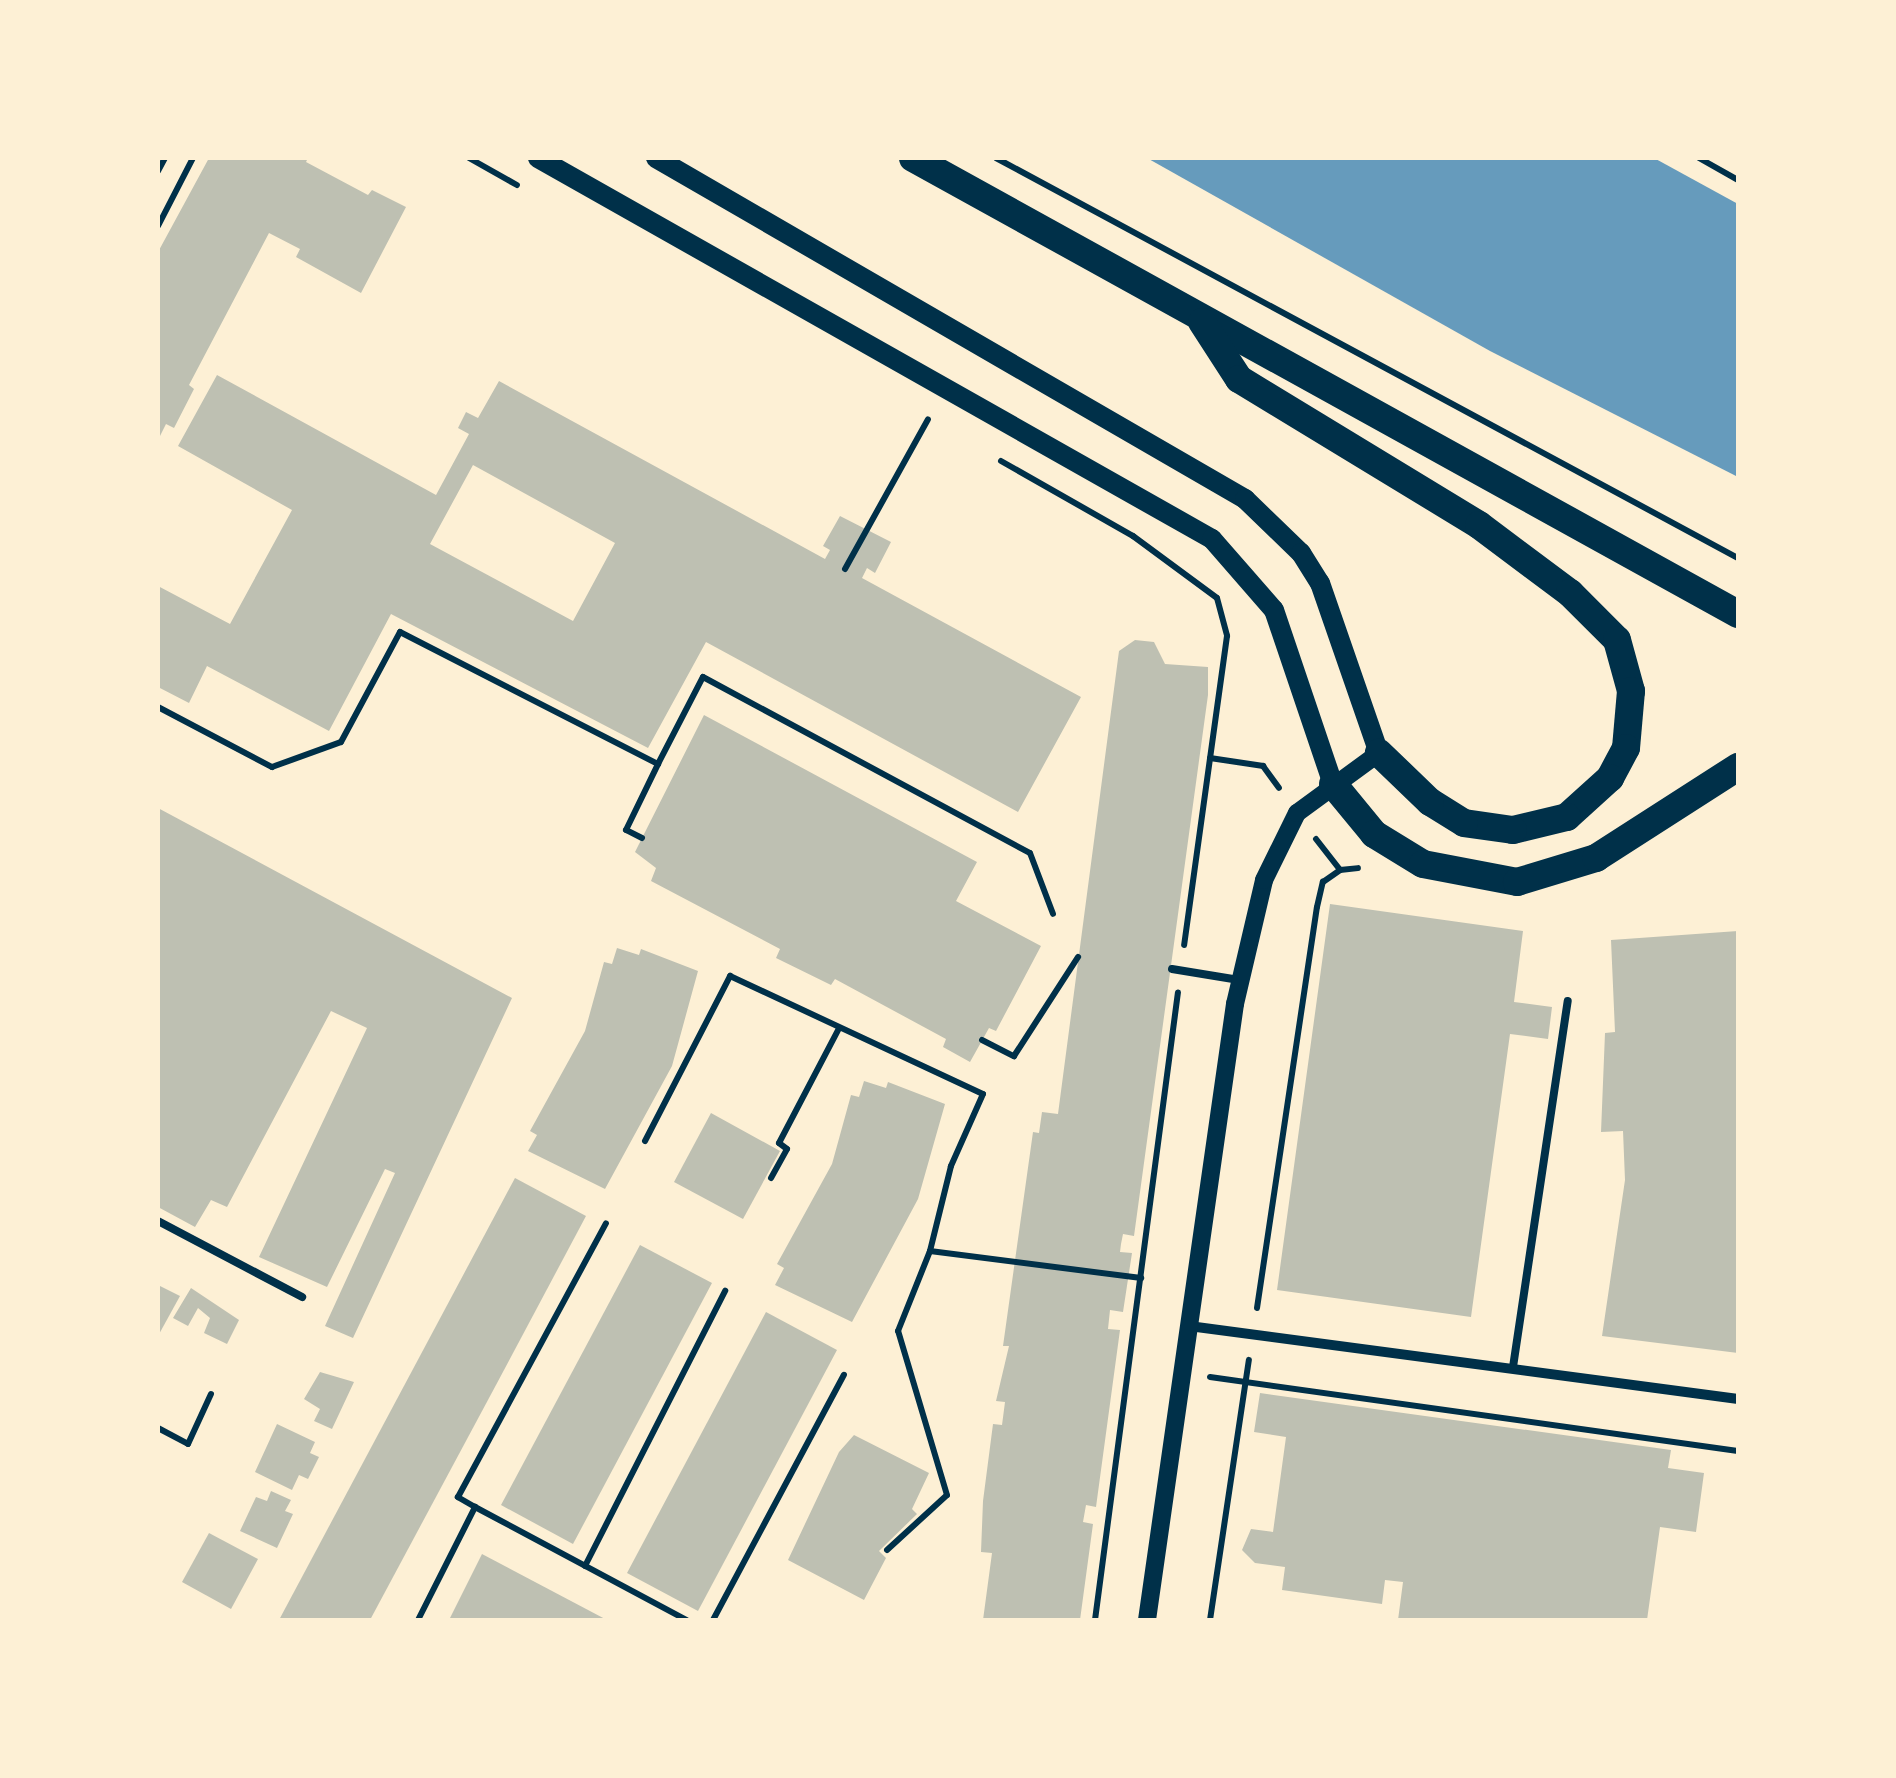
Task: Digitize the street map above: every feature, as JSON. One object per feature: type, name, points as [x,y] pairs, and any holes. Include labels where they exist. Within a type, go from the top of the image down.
[{"type":"highway","points":[[913,158],[1202,322],[1738,614]]},
{"type":"highway","points":[[1202,322],[1240,379],[1479,524],[1570,594],[1616,640],[1631,691],[1626,748],[1610,778],[1567,817],[1513,830],[1464,823],[1430,802],[1380,753]]},
{"type":"highway","points":[[1333,784],[1374,834],[1423,864],[1517,882],[1596,858],[1738,767]]},
{"type":"main road","points":[[538,158],[1212,540],[1274,610],[1333,784]]},
{"type":"main road","points":[[656,158],[1245,499],[1301,553],[1320,584],[1380,753]]},
{"type":"street","points":[[1147,1620],[1239,980],[1264,880],[1298,814],[1333,784],[1380,753]]},
{"type":"street","points":[[1190,1326],[1738,1399]]},
{"type":"lane","points":[[1176,970],[1239,980]]},
{"type":"lane","points":[[1513,1367],[1568,1001]]},
{"type":"lane","points":[[158,1221],[302,1297]]},
{"type":"path","points":[[158,171],[165,158]]},
{"type":"path","points":[[158,226],[194,158]]},
{"type":"path","points":[[469,158],[520,187]]},
{"type":"path","points":[[996,158],[1738,558]]},
{"type":"path","points":[[1698,158],[1738,180]]},
{"type":"path","points":[[911,410],[945,429]]},
{"type":"path","points":[[845,569],[928,419]]},
{"type":"path","points":[[996,458],[1133,536],[1217,598],[1227,636],[1176,970],[1141,1278],[1095,1620]]},
{"type":"path","points":[[158,707],[272,766],[341,742],[400,632],[658,764]]},
{"type":"path","points":[[642,838],[626,830],[703,678],[1030,854],[1053,914]]},
{"type":"path","points":[[1210,758],[1263,766],[1298,814]]},
{"type":"path","points":[[1210,1620],[1317,907],[1324,882],[1340,870]]},
{"type":"path","points":[[982,1040],[1014,1056],[1078,957]]},
{"type":"path","points":[[645,1140],[730,976],[983,1094],[951,1166],[930,1251],[898,1331],[946,1495],[888,1550]]},
{"type":"path","points":[[772,1178],[787,1150],[779,1143],[838,1028]]},
{"type":"path","points":[[606,1224],[458,1497],[687,1620]]},
{"type":"path","points":[[930,1251],[1141,1278]]},
{"type":"path","points":[[585,1566],[725,1291]]},
{"type":"path","points":[[1182,1373],[1738,1450]]},
{"type":"path","points":[[713,1620],[844,1375]]},
{"type":"path","points":[[158,1428],[188,1444],[212,1394]]},
{"type":"path","points":[[418,1620],[475,1507]]},
{"type":"water","points":[[1147,158],[1654,158],[1738,204],[1738,477],[1490,351]]},
{"type":"building","points":[[209,158],[308,158],[306,162],[368,195],[372,190],[406,207],[361,293],[296,257],[300,249],[269,233],[189,385],[194,389],[174,428],[166,424],[158,440],[158,252]]},
{"type":"building","points":[[217,375],[436,495],[469,434],[458,428],[466,412],[478,418],[499,381],[825,559],[830,550],[823,546],[840,516],[891,542],[875,573],[867,568],[862,578],[1081,697],[1018,812],[706,642],[648,748],[391,614],[329,731],[207,666],[189,703],[158,687],[158,586],[230,624],[292,510],[178,446]],"holes":[[[473,465],[615,543],[573,621],[430,544]]]},
{"type":"building","points":[[1135,640],[1154,642],[1165,664],[1208,667],[1208,695],[1134,1236],[1123,1234],[1121,1244],[1120,1252],[1132,1253],[1123,1312],[1110,1310],[1108,1329],[1120,1330],[1096,1507],[1086,1505],[1083,1522],[1093,1524],[1080,1620],[983,1620],[992,1553],[981,1552],[983,1501],[993,1424],[1002,1425],[1005,1402],[996,1401],[1009,1346],[1003,1346],[1033,1132],[1039,1133],[1042,1112],[1058,1114],[1119,651]]},
{"type":"building","points":[[704,715],[977,862],[956,901],[1041,946],[996,1031],[989,1028],[970,1062],[943,1047],[946,1039],[835,979],[831,985],[776,958],[780,949],[651,881],[656,868],[635,852]]},
{"type":"building","points":[[158,808],[512,998],[353,1338],[325,1326],[395,1173],[385,1169],[327,1287],[259,1257],[367,1028],[331,1011],[227,1207],[211,1200],[195,1227],[158,1207]]},
{"type":"building","points":[[1330,904],[1523,931],[1514,1002],[1552,1007],[1548,1039],[1510,1034],[1471,1317],[1277,1290]]},
{"type":"building","points":[[1738,931],[1738,1353],[1602,1336],[1625,1180],[1623,1131],[1601,1132],[1605,1033],[1615,1032],[1611,940]]},
{"type":"building","points":[[617,948],[639,955],[641,949],[698,971],[672,1066],[605,1189],[528,1151],[537,1135],[530,1131],[585,1031],[604,962],[612,964]]},
{"type":"building","points":[[864,1081],[886,1088],[888,1082],[945,1104],[918,1199],[852,1322],[775,1285],[784,1268],[777,1264],[832,1164],[851,1095],[859,1097]]},
{"type":"building","points":[[711,1113],[780,1151],[743,1219],[674,1182]]},
{"type":"building","points":[[515,1178],[586,1216],[496,1385],[370,1620],[279,1620]]},
{"type":"building","points":[[640,1245],[712,1283],[573,1544],[501,1505]]},
{"type":"building","points":[[158,1285],[180,1296],[158,1336]]},
{"type":"building","points":[[191,1288],[239,1320],[227,1344],[204,1333],[210,1318],[198,1308],[188,1326],[173,1318]]},
{"type":"building","points":[[766,1312],[837,1350],[698,1611],[627,1573]]},
{"type":"building","points":[[320,1372],[354,1382],[332,1429],[314,1421],[320,1409],[304,1399]]},
{"type":"building","points":[[1260,1393],[1671,1450],[1668,1468],[1704,1473],[1696,1532],[1660,1527],[1647,1620],[1398,1620],[1403,1582],[1385,1580],[1382,1604],[1282,1590],[1285,1567],[1255,1563],[1242,1550],[1251,1529],[1273,1532],[1286,1437],[1254,1432]]},
{"type":"building","points":[[277,1424],[315,1442],[310,1453],[319,1457],[308,1479],[299,1475],[292,1490],[255,1472]]},
{"type":"building","points":[[854,1435],[929,1473],[912,1509],[917,1514],[879,1551],[886,1558],[864,1600],[788,1560],[839,1452]]},
{"type":"building","points":[[271,1491],[291,1500],[285,1511],[293,1514],[277,1548],[240,1531],[256,1497],[267,1501]]},
{"type":"building","points":[[209,1533],[258,1559],[231,1609],[182,1582]]},
{"type":"building","points":[[482,1554],[607,1620],[449,1620]]}]
